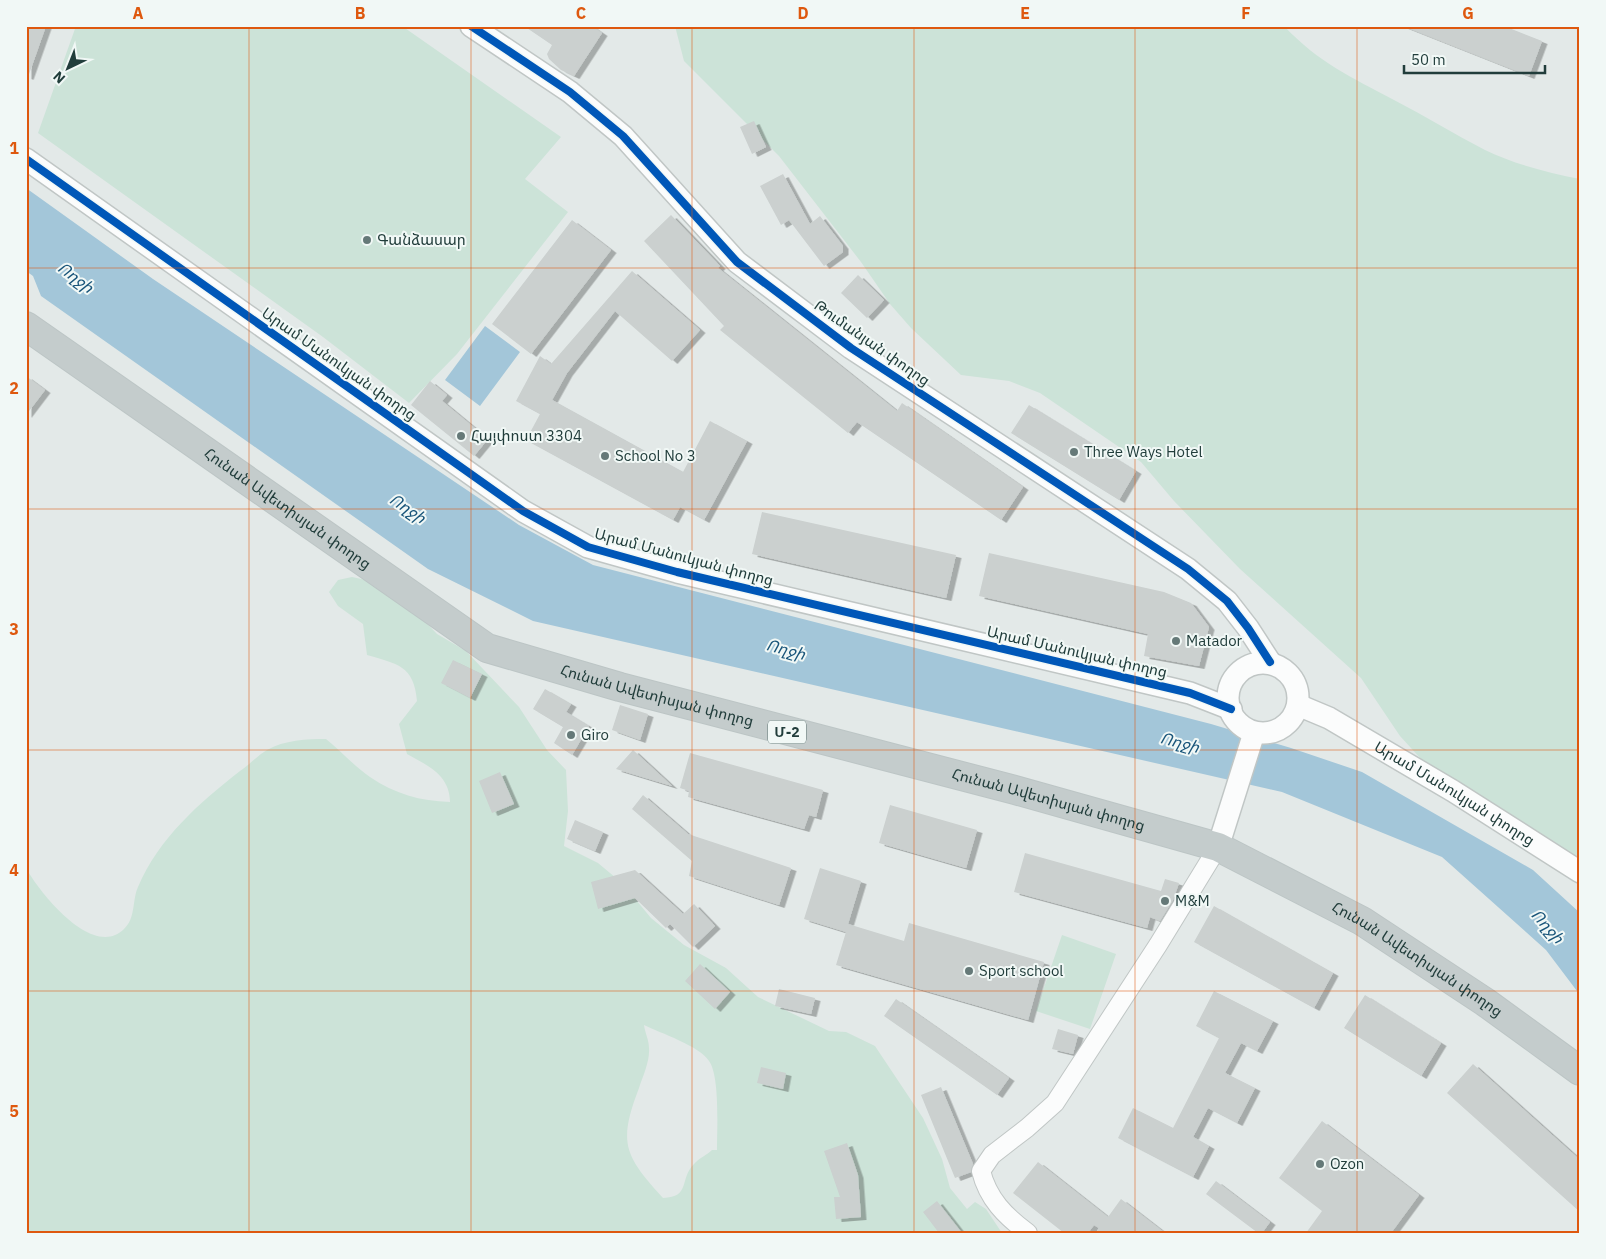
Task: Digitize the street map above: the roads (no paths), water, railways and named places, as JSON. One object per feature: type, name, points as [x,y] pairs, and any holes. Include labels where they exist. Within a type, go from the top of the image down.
[{"type":"highway","name":"Հունան Ավետիսյան փողոց","points":[[26,326],[487,648],[620,687],[1015,790],[1222,836],[1362,921],[1485,1002],[1580,1071]]},
{"type":"street","name":"Թումանյան փողոց","points":[[471,26],[570,92],[623,136],[737,262],[851,348],[1188,569],[1227,601],[1248,628],[1270,662]]},
{"type":"street","name":"Արամ Մանուկյան փողոց","points":[[26,159],[523,511],[588,547],[677,572],[1190,693],[1231,709]]},
{"type":"street","points":[[1248,628],[1249,666]]},
{"type":"street","points":[[1287,725],[1298,705],[1297,687],[1291,676],[1282,668],[1270,662],[1249,666],[1237,673],[1229,685],[1228,695],[1233,717],[1240,726],[1254,734],[1273,732],[1287,725],[1329,718]]},
{"type":"street","name":"Արամ Մանուկյան փողոց","points":[[1190,693],[1229,685]]},
{"type":"street","name":"Արամ Մանուկյան փողոց","points":[[1298,705],[1329,718],[1452,791],[1580,872]]},
{"type":"street","points":[[1028,1233],[1012,1221],[992,1200],[985,1188],[981,1171],[992,1155],[1055,1103],[1158,945],[1222,836],[1254,734]]},
{"type":"water","name":"Ողջի","points":[[26,188],[153,279],[519,525],[593,565],[1211,724],[1362,772],[1533,870],[1580,913],[1580,995],[1546,950],[1442,857],[1282,792],[533,621],[428,569],[41,296],[33,276],[26,271]]},
{"type":"water","points":[[485,326],[520,352],[480,406],[445,380]]},
{"type":"place","name":"Գանձասար","points":[[367,240]]},
{"type":"place","name":"Հայփոստ 3304","points":[[461,436]]},
{"type":"place","name":"Three Ways Hotel","points":[[1074,452]]},
{"type":"place","name":"School No 3","points":[[605,456]]},
{"type":"place","name":"Matador","points":[[1176,641]]},
{"type":"place","name":"Giro","points":[[571,735]]},
{"type":"place","name":"M&M","points":[[1165,901]]},
{"type":"place","name":"Sport school","points":[[969,971]]},
{"type":"place","name":"Ozon","points":[[1320,1164]]}]
